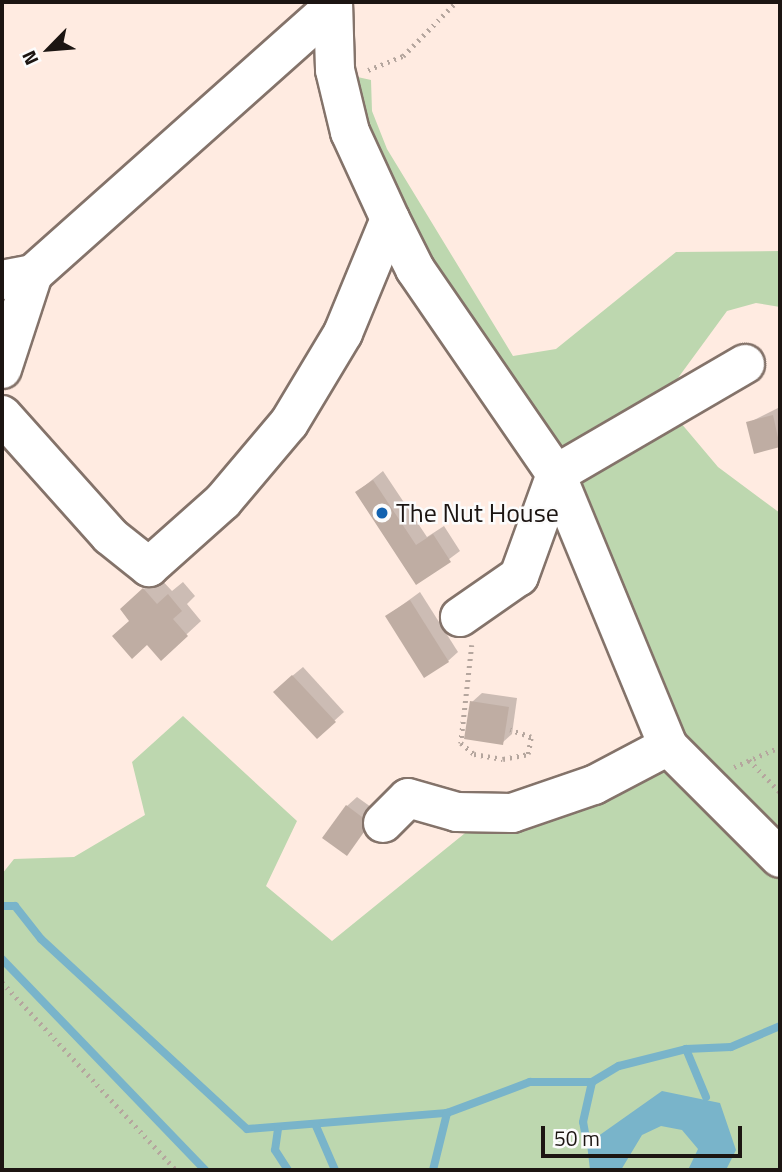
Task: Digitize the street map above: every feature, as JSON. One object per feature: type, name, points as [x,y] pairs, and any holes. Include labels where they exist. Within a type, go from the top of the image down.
[{"type":"lane","points":[[333,5],[335,71],[350,132],[415,269],[556,474],[668,746],[780,858]]},
{"type":"lane","points":[[2,369],[17,277],[333,5]]},
{"type":"lane","points":[[2,415],[110,536],[149,567],[223,501],[289,423],[343,333],[390,219]]},
{"type":"lane","points":[[460,617],[519,576],[556,474],[745,364]]},
{"type":"lane","points":[[383,823],[408,798],[457,812],[512,813],[594,785],[668,746]]},
{"type":"path","points":[[335,71],[380,69],[403,56],[456,2]]},
{"type":"path","points":[[460,617],[474,641],[461,743],[474,754],[503,759],[528,754],[531,737],[510,730]]},
{"type":"path","points":[[701,780],[780,747]]},
{"type":"path","points":[[749,760],[780,792]]},
{"type":"path","points":[[2,982],[176,1170]]},
{"type":"green space","points":[[344,74],[371,80],[372,111],[387,149],[513,356],[556,349],[676,252],[780,251],[780,307],[756,303],[727,311],[667,393],[558,453],[428,261]]},
{"type":"green space","points":[[675,416],[718,467],[780,513],[780,830],[682,744],[578,492],[589,471]]},
{"type":"green space","points":[[183,716],[297,821],[266,886],[332,941],[475,825],[656,767],[675,770],[780,877],[780,1170],[2,1170],[2,874],[14,859],[74,857],[145,815],[132,762]]},
{"type":"water","points":[[662,1091],[720,1103],[736,1150],[726,1170],[688,1170],[698,1149],[682,1130],[661,1126],[642,1135],[621,1170],[590,1170],[587,1144]]},
{"type":"building","points":[[773,415],[780,447],[754,454],[746,422]]},
{"type":"building","name":"The Nut House","points":[[373,480],[416,545],[433,534],[451,562],[416,585],[355,492]]},
{"type":"building","points":[[143,588],[157,604],[168,594],[182,611],[173,619],[188,636],[161,661],[147,645],[132,659],[112,636],[129,621],[120,609]]},
{"type":"building","points":[[410,600],[449,662],[424,678],[385,616]]},
{"type":"building","points":[[292,675],[336,722],[317,739],[273,692]]},
{"type":"building","points":[[470,701],[509,707],[503,745],[464,739]]},
{"type":"building","points":[[346,805],[362,817],[364,832],[347,856],[322,838]]},
{"type":"waterway","points":[[2,906],[15,906],[41,939],[247,1129],[447,1113],[530,1082],[592,1082],[619,1066],[686,1049],[731,1047],[780,1026]]},
{"type":"waterway","points":[[2,959],[205,1170]]},
{"type":"waterway","points":[[686,1049],[706,1097]]},
{"type":"waterway","points":[[587,1144],[583,1122],[592,1082]]},
{"type":"waterway","points":[[433,1170],[447,1113]]},
{"type":"waterway","points":[[316,1126],[335,1170]]},
{"type":"waterway","points":[[278,1129],[275,1150],[288,1170]]},
{"type":"place","name":"The Nut House","points":[[382,513]]}]
